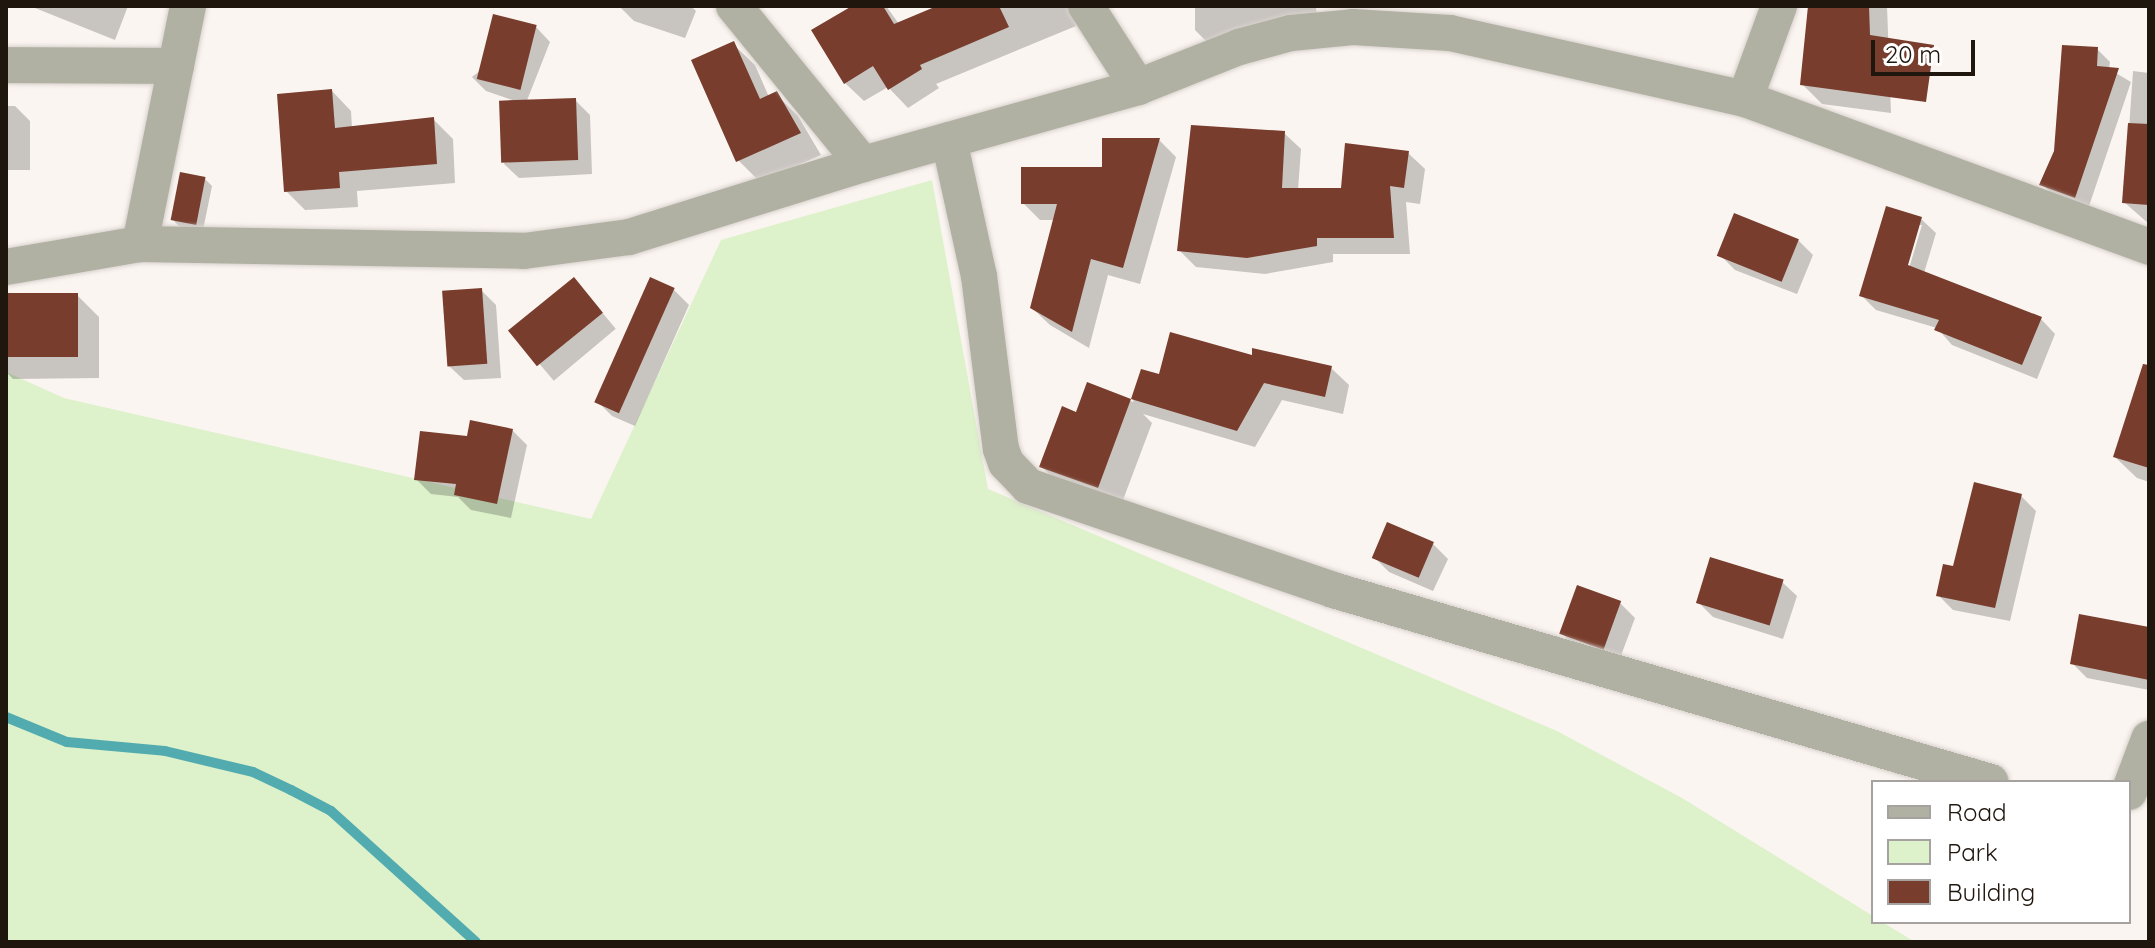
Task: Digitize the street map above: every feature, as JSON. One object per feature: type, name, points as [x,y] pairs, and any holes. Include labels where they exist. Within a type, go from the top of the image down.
[{"type":"street","points":[[140,244],[188,6]]},
{"type":"street","points":[[734,6],[863,164]]},
{"type":"street","points":[[1086,6],[1138,87]]},
{"type":"street","points":[[1745,99],[1779,6]]},
{"type":"street","points":[[6,267],[140,244],[524,251],[629,237],[863,164],[1138,87],[1239,47],[1291,33],[1353,27],[1450,33],[1745,99],[2149,247]]},
{"type":"street","points":[[6,65],[176,66]]},
{"type":"street","points":[[949,140],[979,276],[1001,449],[1006,463],[1028,486],[1333,590],[1984,780]]},
{"type":"street","points":[[2131,787],[2149,739]]},
{"type":"green space","points":[[932,180],[988,489],[1557,731],[1682,798],[1871,915],[1871,924],[1885,924],[1915,942],[6,942],[6,372],[64,398],[591,519],[721,240]]},
{"type":"building","points":[[852,6],[883,6],[894,24],[937,6],[999,6],[1009,27],[920,65],[922,69],[888,90],[873,66],[844,84],[811,30]]},
{"type":"building","points":[[1808,6],[1869,6],[1870,35],[1934,45],[1926,102],[1800,85]]},
{"type":"building","points":[[493,14],[537,25],[520,90],[477,79]]},
{"type":"building","points":[[734,41],[760,99],[777,91],[801,133],[736,162],[691,60]]},
{"type":"building","points":[[2062,45],[2098,47],[2097,66],[2119,68],[2075,198],[2039,185],[2054,151]]},
{"type":"building","points":[[332,89],[335,128],[434,117],[437,164],[339,172],[340,188],[284,192],[277,94]]},
{"type":"building","points":[[576,98],[578,160],[501,163],[499,101]]},
{"type":"building","points":[[2128,123],[2149,124],[2149,205],[2122,203]]},
{"type":"building","points":[[1191,125],[1285,131],[1282,188],[1341,188],[1345,143],[1409,151],[1404,188],[1390,186],[1394,238],[1317,238],[1317,246],[1247,258],[1177,251]]},
{"type":"building","points":[[1102,138],[1160,138],[1123,268],[1091,259],[1072,332],[1030,308],[1057,204],[1021,204],[1021,167],[1102,167]]},
{"type":"building","points":[[180,172],[206,177],[196,225],[171,220]]},
{"type":"building","points":[[1886,206],[1922,217],[1908,265],[2042,317],[2022,365],[1934,330],[1939,320],[1859,296]]},
{"type":"building","points":[[1734,213],[1799,239],[1782,282],[1717,256]]},
{"type":"building","points":[[574,277],[603,313],[537,366],[508,330]]},
{"type":"building","points":[[650,277],[675,288],[619,413],[594,402]]},
{"type":"building","points":[[482,288],[487,364],[447,367],[442,291]]},
{"type":"building","points":[[6,293],[78,293],[78,357],[6,357]]},
{"type":"building","points":[[1170,332],[1252,355],[1252,348],[1332,366],[1325,397],[1264,383],[1237,431],[1131,399],[1141,369],[1159,374]]},
{"type":"building","points":[[2143,364],[2149,365],[2149,468],[2113,457]]},
{"type":"building","points":[[1087,382],[1131,399],[1098,488],[1039,467],[1062,406],[1076,412]]},
{"type":"building","points":[[470,420],[513,429],[497,504],[454,495],[456,484],[414,480],[420,431],[467,436]]},
{"type":"building","points":[[1974,482],[2022,494],[1995,608],[1936,596],[1943,564],[1953,566]]},
{"type":"building","points":[[1387,522],[1434,542],[1419,578],[1372,558]]},
{"type":"building","points":[[1710,557],[1784,580],[1770,625],[1696,603]]},
{"type":"building","points":[[1577,585],[1621,601],[1603,650],[1559,634]]},
{"type":"building","points":[[2079,614],[2149,627],[2149,680],[2070,664]]},
{"type":"waterway","points":[[6,717],[67,742],[165,751],[253,772],[291,790],[331,811],[476,942]]}]
